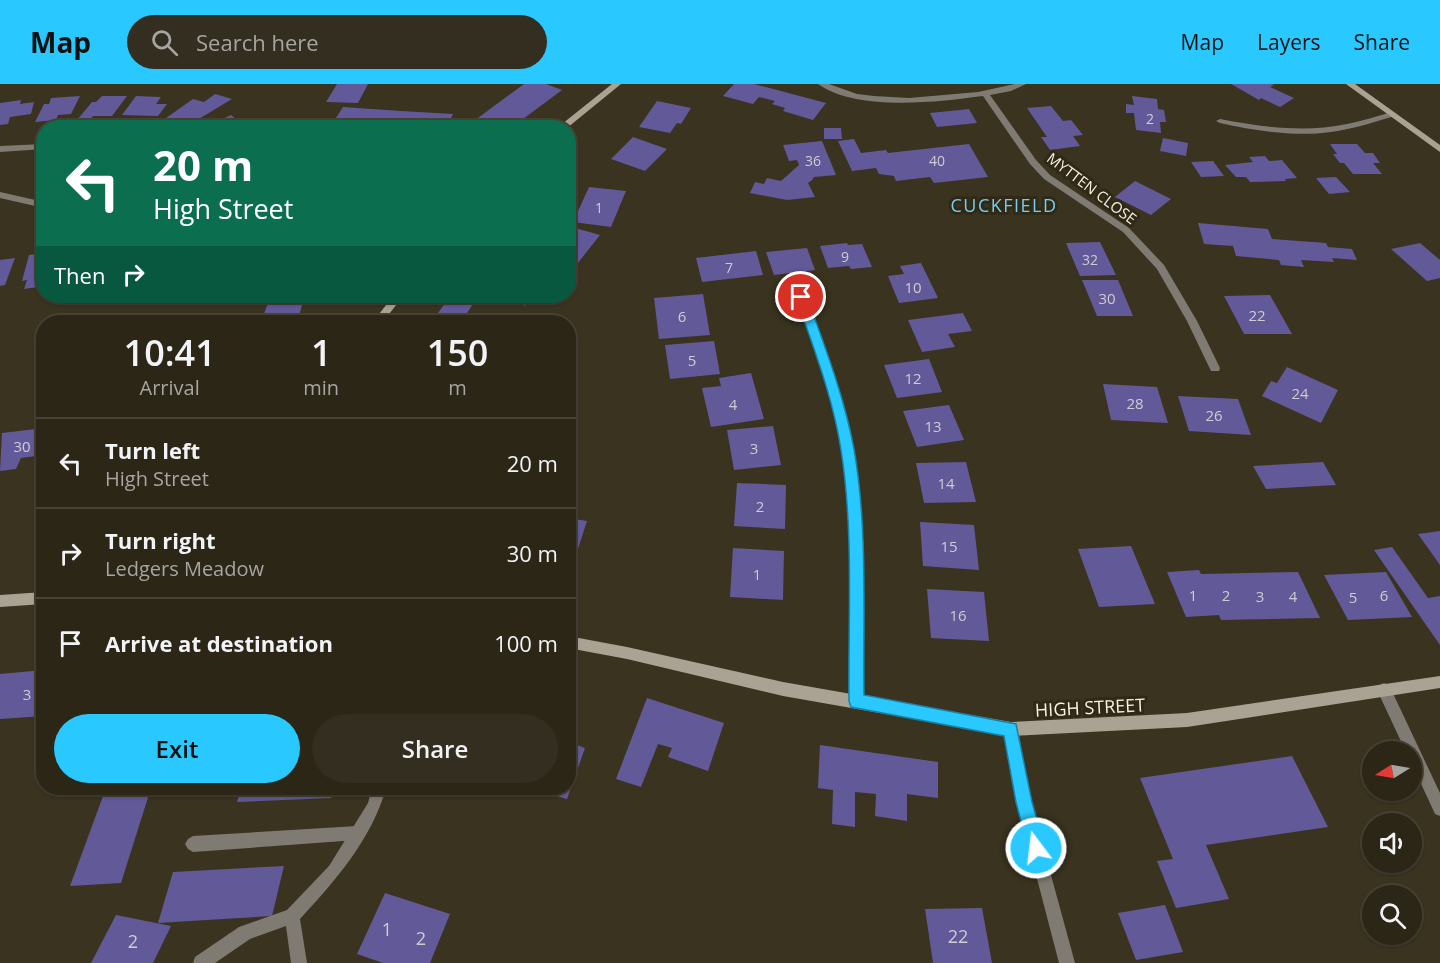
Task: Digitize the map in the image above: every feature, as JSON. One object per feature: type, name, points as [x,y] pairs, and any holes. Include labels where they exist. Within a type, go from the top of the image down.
[{"type":"main road","points":[[571,120],[617,84]]},
{"type":"main road","points":[[1350,84],[1440,149]]},
{"type":"main road","points":[[383,315],[393,303]]},
{"type":"main road","points":[[0,601],[36,599]]},
{"type":"main road","name":"HIGH STREET","points":[[576,643],[783,689],[1011,729],[1187,720],[1440,682]]},
{"type":"street","points":[[822,84],[848,94],[888,102],[927,101],[985,94],[1022,84]]},
{"type":"street","name":"MYTTEN CLOSE","points":[[985,94],[1033,162],[1047,177],[1126,230],[1161,267],[1192,321],[1215,368]]},
{"type":"street","points":[[1220,121],[1250,128],[1312,131],[1347,128],[1392,114]]},
{"type":"street","points":[[0,149],[36,147]]},
{"type":"street","points":[[0,195],[36,203]]},
{"type":"street","points":[[801,297],[836,397],[848,450],[854,507],[857,701]]},
{"type":"street","points":[[1384,690],[1440,809]]},
{"type":"street","points":[[1011,729],[1024,802],[1067,963]]},
{"type":"street","points":[[201,963],[245,933],[292,916],[334,871],[374,806],[378,795]]},
{"type":"street","points":[[194,844],[357,833]]},
{"type":"street","points":[[292,916],[299,963]]},
{"type":"building","points":[[337,84],[368,84],[358,103],[326,102]]},
{"type":"building","points":[[524,84],[546,84],[562,90],[522,120],[475,120]]},
{"type":"building","points":[[734,84],[754,84],[826,103],[813,120],[783,111],[785,108],[772,104],[775,101],[759,97],[753,104],[723,96]]},
{"type":"building","points":[[1231,84],[1271,84],[1274,85],[1270,87],[1294,98],[1280,107],[1261,98],[1259,100]]},
{"type":"building","points":[[215,94],[232,99],[197,120],[163,120],[193,99],[204,102]]},
{"type":"building","points":[[80,96],[71,114],[58,115],[56,120],[36,120],[44,104],[49,104],[51,98]]},
{"type":"building","points":[[102,96],[127,96],[112,116],[93,116],[90,120],[77,120],[92,102],[96,102]]},
{"type":"building","points":[[136,96],[161,97],[156,104],[167,104],[158,116],[122,115]]},
{"type":"building","points":[[1132,96],[1157,99],[1158,109],[1164,110],[1166,122],[1160,122],[1161,133],[1136,130],[1134,113],[1126,113],[1126,104],[1134,105]]},
{"type":"building","points":[[21,100],[20,104],[34,102],[31,114],[10,117],[8,124],[0,125],[0,103]]},
{"type":"building","points":[[657,101],[691,108],[681,124],[677,123],[670,133],[639,127]]},
{"type":"building","points":[[1051,106],[1063,121],[1071,120],[1083,135],[1073,136],[1080,146],[1050,150],[1041,137],[1047,137],[1027,108]]},
{"type":"building","points":[[343,107],[453,114],[450,120],[335,120]]},
{"type":"building","points":[[969,109],[977,123],[937,127],[930,113]]},
{"type":"building","points":[[231,115],[237,120],[220,120]]},
{"type":"building","points":[[824,128],[841,128],[842,139],[824,139]]},
{"type":"building","points":[[633,137],[667,149],[645,171],[611,159]]},
{"type":"building","points":[[1163,138],[1188,143],[1186,156],[1160,151]]},
{"type":"building","points":[[854,139],[861,153],[886,150],[888,153],[969,144],[988,177],[934,183],[930,177],[896,181],[894,176],[879,174],[876,168],[852,171],[838,141]]},
{"type":"building","points":[[822,141],[836,175],[814,177],[808,183],[815,197],[787,200],[750,193],[755,182],[764,184],[767,178],[781,181],[799,165],[797,160],[789,161],[783,145]]},
{"type":"building","points":[[1330,144],[1357,144],[1365,153],[1373,153],[1380,163],[1373,163],[1382,174],[1353,174],[1333,154],[1337,154]]},
{"type":"building","points":[[1265,156],[1269,161],[1282,160],[1297,178],[1285,179],[1286,181],[1250,182],[1246,177],[1236,177],[1225,165],[1253,162],[1249,157]]},
{"type":"building","points":[[1213,161],[1224,176],[1201,177],[1191,162]]},
{"type":"building","points":[[1336,177],[1350,192],[1329,194],[1316,178]]},
{"type":"building","points":[[1135,181],[1171,199],[1151,215],[1115,197]]},
{"type":"building","points":[[589,187],[626,191],[611,227],[576,222],[576,215]]},
{"type":"building","points":[[1198,223],[1268,229],[1272,239],[1326,243],[1328,247],[1352,249],[1357,260],[1332,258],[1334,262],[1301,260],[1304,267],[1281,265],[1279,260],[1236,256],[1233,246],[1204,244]]},
{"type":"building","points":[[576,228],[600,235],[576,265]]},
{"type":"building","points":[[1100,242],[1116,275],[1080,276],[1066,243]]},
{"type":"building","points":[[847,243],[848,245],[862,244],[872,267],[828,268],[820,246]]},
{"type":"building","points":[[1420,243],[1440,260],[1440,278],[1427,281],[1391,249]]},
{"type":"building","points":[[807,248],[815,270],[774,275],[766,252]]},
{"type":"building","points":[[756,251],[763,275],[702,282],[696,258]]},
{"type":"building","points":[[36,254],[36,287],[24,289],[27,280],[22,281],[29,255]]},
{"type":"building","points":[[15,258],[5,285],[0,286],[0,260]]},
{"type":"building","points":[[921,263],[938,298],[899,303],[888,276],[904,274],[900,266]]},
{"type":"building","points":[[1082,280],[1118,280],[1133,316],[1097,316]]},
{"type":"building","points":[[703,294],[710,335],[659,339],[654,298]]},
{"type":"building","points":[[1270,295],[1292,334],[1244,334],[1224,296]]},
{"type":"building","points":[[268,303],[303,303],[299,315],[264,315]]},
{"type":"building","points":[[445,303],[474,303],[466,315],[437,315]]},
{"type":"building","points":[[963,313],[972,331],[948,334],[955,347],[922,352],[908,320]]},
{"type":"building","points":[[714,341],[720,374],[670,379],[665,345]]},
{"type":"building","points":[[929,359],[942,392],[897,398],[884,365]]},
{"type":"building","points":[[1287,367],[1338,390],[1321,423],[1262,396],[1271,381],[1277,383]]},
{"type":"building","points":[[751,373],[764,419],[711,427],[702,388],[721,386],[719,378]]},
{"type":"building","points":[[1103,384],[1157,387],[1168,423],[1111,420]]},
{"type":"building","points":[[1178,396],[1238,399],[1251,435],[1189,431]]},
{"type":"building","points":[[949,405],[964,440],[917,447],[903,411]]},
{"type":"building","points":[[773,426],[781,465],[734,470],[727,430]]},
{"type":"building","points":[[36,429],[36,456],[21,458],[16,469],[0,471],[2,433]]},
{"type":"building","points":[[966,462],[976,502],[924,503],[916,463]]},
{"type":"building","points":[[1323,462],[1336,485],[1266,489],[1253,466]]},
{"type":"building","points":[[737,483],[786,485],[785,529],[734,526]]},
{"type":"building","points":[[576,519],[587,521],[576,555]]},
{"type":"building","points":[[920,522],[974,525],[979,570],[923,566]]},
{"type":"building","points":[[1440,531],[1440,565],[1418,534]]},
{"type":"building","points":[[1131,546],[1155,604],[1099,607],[1078,549]]},
{"type":"building","points":[[1392,547],[1428,598],[1440,596],[1440,645],[1374,550]]},
{"type":"building","points":[[733,548],[784,551],[783,600],[730,597]]},
{"type":"building","points":[[1199,570],[1201,574],[1298,572],[1320,618],[1221,620],[1219,615],[1186,617],[1167,572]]},
{"type":"building","points":[[1386,572],[1412,617],[1348,620],[1324,575]]},
{"type":"building","points":[[927,589],[984,592],[989,641],[931,638]]},
{"type":"building","points":[[36,671],[36,717],[0,719],[0,674]]},
{"type":"building","points":[[647,698],[724,723],[708,771],[668,757],[672,748],[658,744],[641,787],[616,779]]},
{"type":"building","points":[[576,745],[585,748],[576,774]]},
{"type":"building","points":[[820,745],[938,762],[938,798],[907,794],[907,821],[875,816],[876,794],[855,792],[855,827],[832,824],[833,790],[818,788]]},
{"type":"building","points":[[1292,756],[1328,827],[1206,845],[1229,899],[1176,908],[1157,861],[1173,859],[1140,778]]},
{"type":"building","points":[[103,795],[149,795],[121,883],[70,886]]},
{"type":"building","points":[[239,795],[332,795],[331,798],[237,802]]},
{"type":"building","points":[[553,795],[568,795],[567,799]]},
{"type":"building","points":[[284,866],[272,916],[158,923],[173,872]]},
{"type":"building","points":[[385,893],[450,914],[430,963],[383,963],[357,954]]},
{"type":"building","points":[[1165,905],[1183,952],[1136,960],[1118,913]]},
{"type":"building","points":[[982,908],[992,963],[933,963],[925,909]]},
{"type":"building","points":[[116,915],[171,926],[153,963],[91,963]]},
{"type":"district","name":"CUCKFIELD","points":[[1004,205]]},
{"type":"route","points":[[801,297],[836,397],[848,450],[854,507],[857,701],[1011,729],[1024,802],[1036,848]]}]
